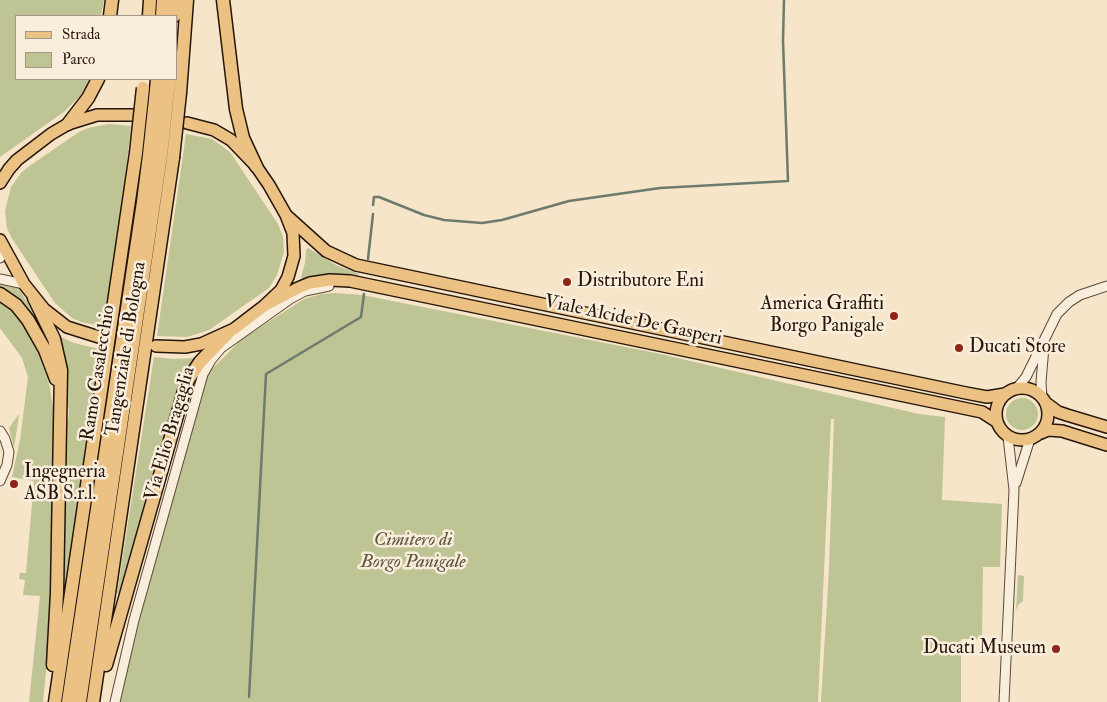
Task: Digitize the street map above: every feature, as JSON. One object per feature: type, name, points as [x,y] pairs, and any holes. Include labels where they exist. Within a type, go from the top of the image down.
[{"type":"highway","points":[[110,15],[112,0]]},
{"type":"highway","points":[[149,15],[150,0]]},
{"type":"highway","points":[[162,15],[163,0]]},
{"type":"highway","points":[[174,15],[175,0]]},
{"type":"highway","name":"Tangenziale di Bologna","points":[[178,29],[187,0]]},
{"type":"highway","points":[[222,0],[236,109],[243,138],[256,166]]},
{"type":"highway","points":[[68,124],[88,98],[97,80]]},
{"type":"highway","name":"Tangenziale di Bologna","points":[[93,702],[155,155],[160,86]]},
{"type":"highway","name":"Ramo Casalecchio","points":[[80,702],[155,155],[160,86]]},
{"type":"highway","name":"Tangenziale di Bologna","points":[[55,702],[155,155]]},
{"type":"highway","name":"Ramo Casalecchio","points":[[68,702],[144,202],[155,155]]},
{"type":"highway","points":[[0,294],[23,312],[45,350],[56,379],[60,411]]},
{"type":"highway","points":[[34,298],[50,328],[61,370],[57,593],[50,702]]},
{"type":"highway","points":[[98,702],[112,639],[184,391],[188,380],[200,362],[228,333]]},
{"type":"main road","points":[[0,169],[17,160],[68,124],[97,115],[133,115]]},
{"type":"main road","points":[[156,346],[193,346],[228,333],[264,306],[285,284],[293,264],[294,241],[286,215],[275,194],[256,166],[231,140],[214,130],[186,123]]},
{"type":"main road","points":[[0,183],[17,160]]},
{"type":"main road","name":"Viale Alcide De Gasperi","points":[[286,215],[326,251],[356,266],[966,393],[987,397],[1005,394]]},
{"type":"main road","points":[[1,242],[24,284],[34,298],[54,318],[78,332],[102,338]]},
{"type":"main road","name":"Viale Alcide De Gasperi","points":[[264,306],[298,288],[320,281],[350,281],[982,412],[996,421]]},
{"type":"main road","points":[[1107,427],[1058,412],[1032,390],[1018,388],[1005,394],[997,406],[996,421],[1003,432],[1019,440],[1030,439],[1048,430],[1062,431],[1107,445]]},
{"type":"main road","points":[[1041,433],[1048,419],[1044,400]]},
{"type":"street","points":[[0,258],[1,242]]},
{"type":"street","points":[[0,279],[24,284]]},
{"type":"street","name":"Via Elio Bragaglia","points":[[115,702],[134,620],[198,390],[211,360],[222,348],[290,299],[305,291],[344,284],[378,286]]},
{"type":"street","points":[[1018,388],[1044,343],[1057,314],[1068,302],[1080,295],[1107,286]]},
{"type":"street","points":[[1044,343],[1041,382],[1044,400]]},
{"type":"street","points":[[0,431],[7,443],[8,456],[7,465],[0,481]]},
{"type":"street","points":[[1004,702],[1014,490],[1008,436]]},
{"type":"street","points":[[1014,490],[1030,439]]},
{"type":"green space","points":[[0,0],[104,0],[101,15],[15,15],[15,80],[88,80],[81,95],[65,111],[0,157]]},
{"type":"green space","points":[[109,124],[131,126],[120,222],[103,326],[81,322],[72,318],[55,303],[11,237],[7,228],[5,211],[11,187],[28,167],[79,132],[88,128]]},
{"type":"green space","points":[[186,134],[212,139],[230,152],[278,224],[283,237],[284,252],[277,275],[269,288],[209,330],[187,337],[157,336]]},
{"type":"green space","points":[[308,248],[336,265],[359,274],[357,276],[336,274],[302,279],[306,250]]},
{"type":"green space","points":[[0,282],[15,286],[21,292],[38,320],[51,349],[0,288]]},
{"type":"green space","name":"Cimitero di Borgo Panigale","points":[[321,294],[362,295],[656,353],[919,414],[945,417],[942,500],[1002,504],[1000,567],[983,567],[982,639],[961,639],[961,702],[821,702],[829,569],[834,419],[831,419],[818,702],[119,702],[143,600],[200,393],[211,370],[242,339],[304,299]]},
{"type":"green space","points":[[0,301],[18,316],[37,350],[49,383],[55,419],[49,642],[43,702],[29,702],[40,596],[23,595],[25,580],[19,579],[20,573],[26,573],[34,481],[12,477],[20,440],[28,377],[22,358],[0,328]]},
{"type":"green space","points":[[59,336],[74,343],[100,349],[63,600],[65,427],[68,421],[69,410],[66,400]]},
{"type":"green space","points":[[154,357],[174,359],[195,358],[121,594],[117,593]]},
{"type":"green space","points":[[1022,398],[1028,399],[1033,403],[1037,408],[1037,420],[1033,425],[1028,429],[1022,430],[1016,429],[1011,425],[1007,420],[1006,414],[1007,408],[1011,403],[1016,399]]},
{"type":"green space","points":[[19,415],[14,448],[9,428]]},
{"type":"green space","points":[[1018,575],[1024,576],[1023,601],[1016,610]]},
{"type":"waterway","points":[[373,205],[374,197],[379,197],[424,215],[444,220],[482,223],[502,220],[569,201],[660,188],[788,181],[783,41],[784,0]]},
{"type":"waterway","points":[[368,259],[373,214]]},
{"type":"waterway","points":[[249,697],[266,374],[361,317],[364,294]]},
{"type":"place","name":"Distributore Eni","points":[[567,282]]},
{"type":"place","name":"America Graffiti Borgo Panigale","points":[[894,316]]},
{"type":"place","name":"Ducati Store","points":[[959,348]]},
{"type":"place","name":"Ingegneria ASB S.r.l.","points":[[14,484]]},
{"type":"place","name":"Ducati Museum","points":[[1056,649]]}]
